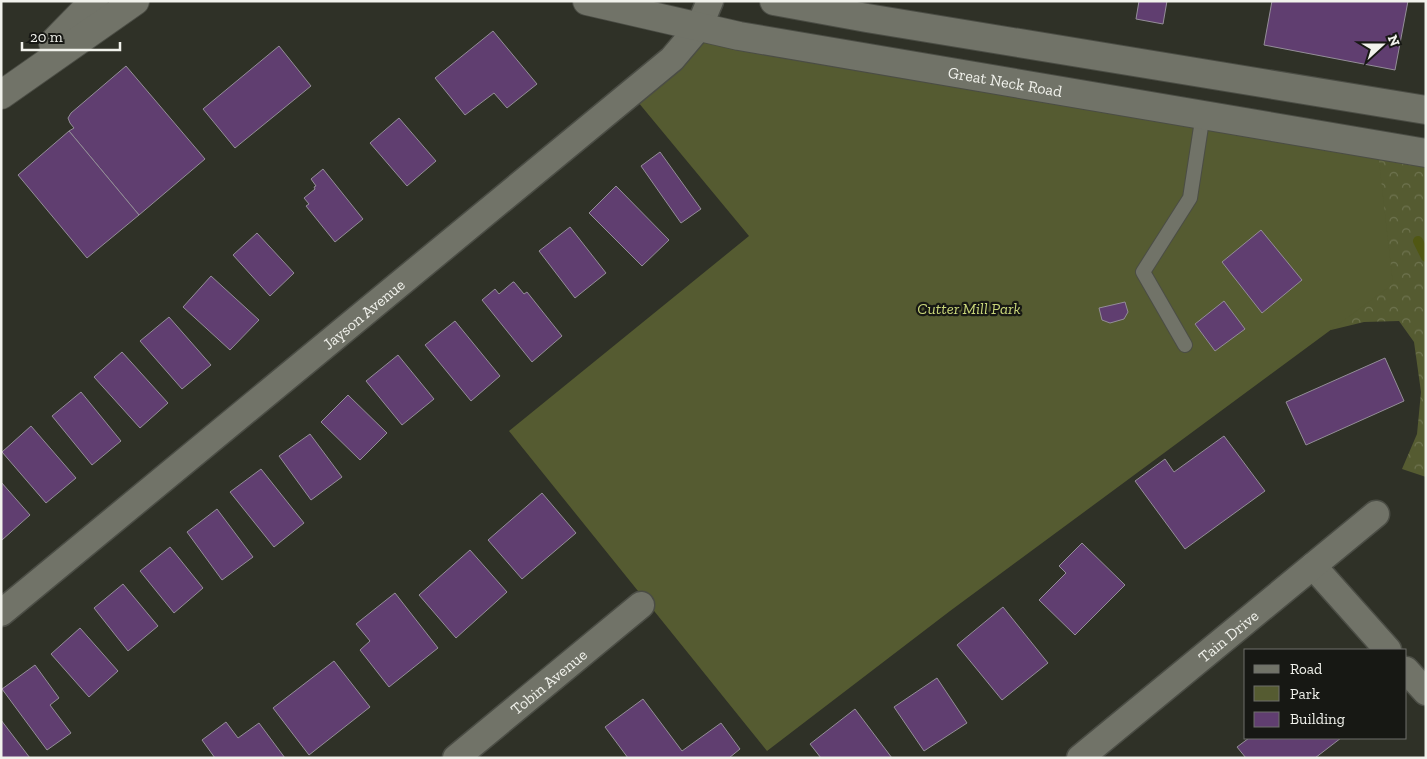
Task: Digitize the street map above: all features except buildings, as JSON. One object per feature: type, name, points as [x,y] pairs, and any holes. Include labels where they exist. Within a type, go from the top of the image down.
[{"type":"main road","points":[[1,94],[94,1]]},
{"type":"main road","points":[[1,94],[135,1]]},
{"type":"main road","name":"Great Neck Road","points":[[588,1],[739,36],[1426,153]]},
{"type":"main road","points":[[774,1],[1426,110]]},
{"type":"street","name":"Jayson Avenue","points":[[1,613],[672,59],[700,27],[710,1]]},
{"type":"street","name":"Tain Drive","points":[[1080,758],[1376,514]]},
{"type":"street","points":[[1313,566],[1387,649]]},
{"type":"street","name":"Tobin Avenue","points":[[456,758],[641,605]]},
{"type":"street","points":[[1407,671],[1426,692]]},
{"type":"lane","points":[[1185,345],[1143,272],[1190,198],[1203,114]]},
{"type":"green space","name":"Cutter Mill Park","points":[[711,29],[1377,144],[1393,284],[950,611],[767,751],[509,431],[749,236],[633,96]]},
{"type":"green space","points":[[1377,144],[1426,153],[1426,477],[1402,469],[1417,434],[1421,392],[1414,342],[1399,321],[1364,322],[1331,330]]},
{"type":"waterway","points":[[1418,241],[1426,257]]}]
